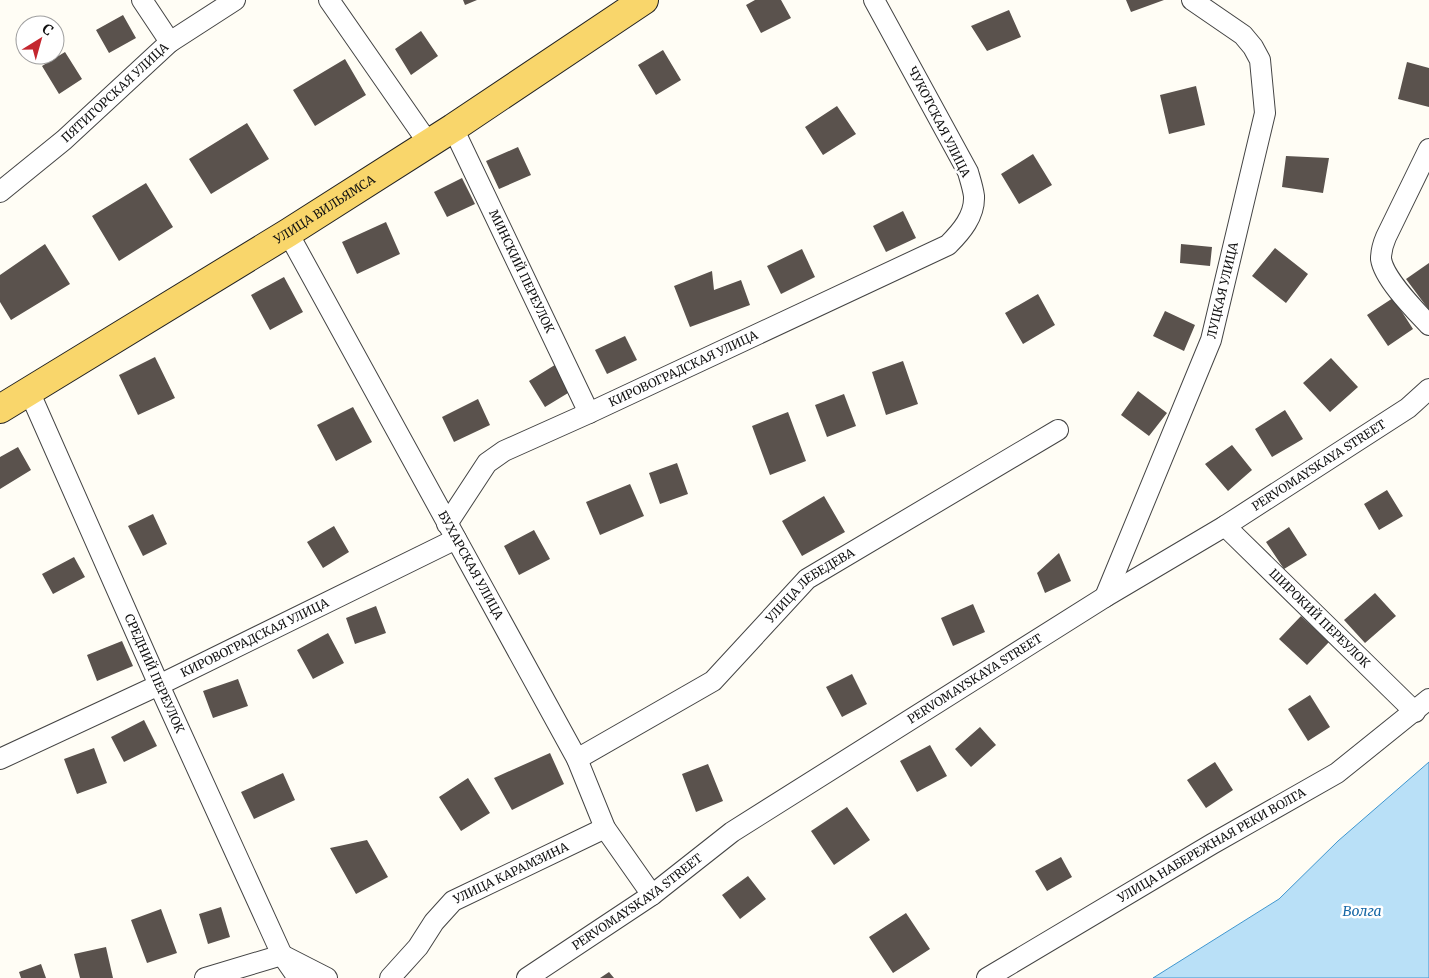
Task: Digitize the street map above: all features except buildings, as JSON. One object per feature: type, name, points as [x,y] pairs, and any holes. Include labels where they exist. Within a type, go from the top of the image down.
[{"type":"main road","name":"УЛИЦА ВИЛЬЯМСА","points":[[0,409],[288,233],[429,144],[644,0]]},
{"type":"street","points":[[142,0],[170,42]]},
{"type":"street","name":"ПЯТИГОРСКАЯ УЛИЦА","points":[[0,192],[64,140],[170,42],[235,0]]},
{"type":"street","points":[[329,0],[429,144]]},
{"type":"street","name":"ЧУКОТСКАЯ УЛИЦА","points":[[874,0],[968,172],[974,196],[970,217],[948,245]]},
{"type":"street","name":"ЛУЦКАЯ УЛИЦА","points":[[1105,598],[1211,340],[1265,113],[1260,60],[1253,47],[1243,35],[1192,0]]},
{"type":"street","name":"МИНСКИЙ ПЕРЕУЛОК","points":[[453,128],[589,413]]},
{"type":"street","points":[[1429,149],[1386,237],[1382,248],[1381,260],[1390,280],[1429,325]]},
{"type":"street","name":"БУХАРСКАЯ УЛИЦА","points":[[288,233],[577,759],[605,828],[652,895]]},
{"type":"street","name":"КИРОВОГРАДСКАЯ УЛИЦА","points":[[0,759],[159,685],[452,532],[487,463],[504,451],[948,245]]},
{"type":"street","name":"PERVOMAYSKAYA STREET","points":[[527,978],[652,895],[732,832],[1105,598],[1225,526],[1408,408],[1429,389]]},
{"type":"street","name":"СРЕДНИЙ ПЕРЕУЛОК","points":[[29,391],[159,685],[282,955],[298,978]]},
{"type":"street","name":"УЛИЦА ЛЕБЕДЕВА","points":[[577,759],[713,680],[807,579],[1058,430]]},
{"type":"street","name":"ШИРОКИЙ ПЕРЕУЛОК","points":[[1225,526],[1422,705]]},
{"type":"street","name":"УЛИЦА НАБЕРЕЖНАЯ РЕКИ ВОЛГА","points":[[987,978],[1212,844],[1337,773],[1422,705]]},
{"type":"street","name":"УЛИЦА КАРАМЗИНА","points":[[390,978],[418,947],[434,922],[453,901],[605,828]]},
{"type":"street","points":[[204,978],[282,955],[327,978]]},
{"type":"water","name":"Волга","points":[[1429,762],[1429,978],[1153,978],[1279,899],[1338,841]]}]
